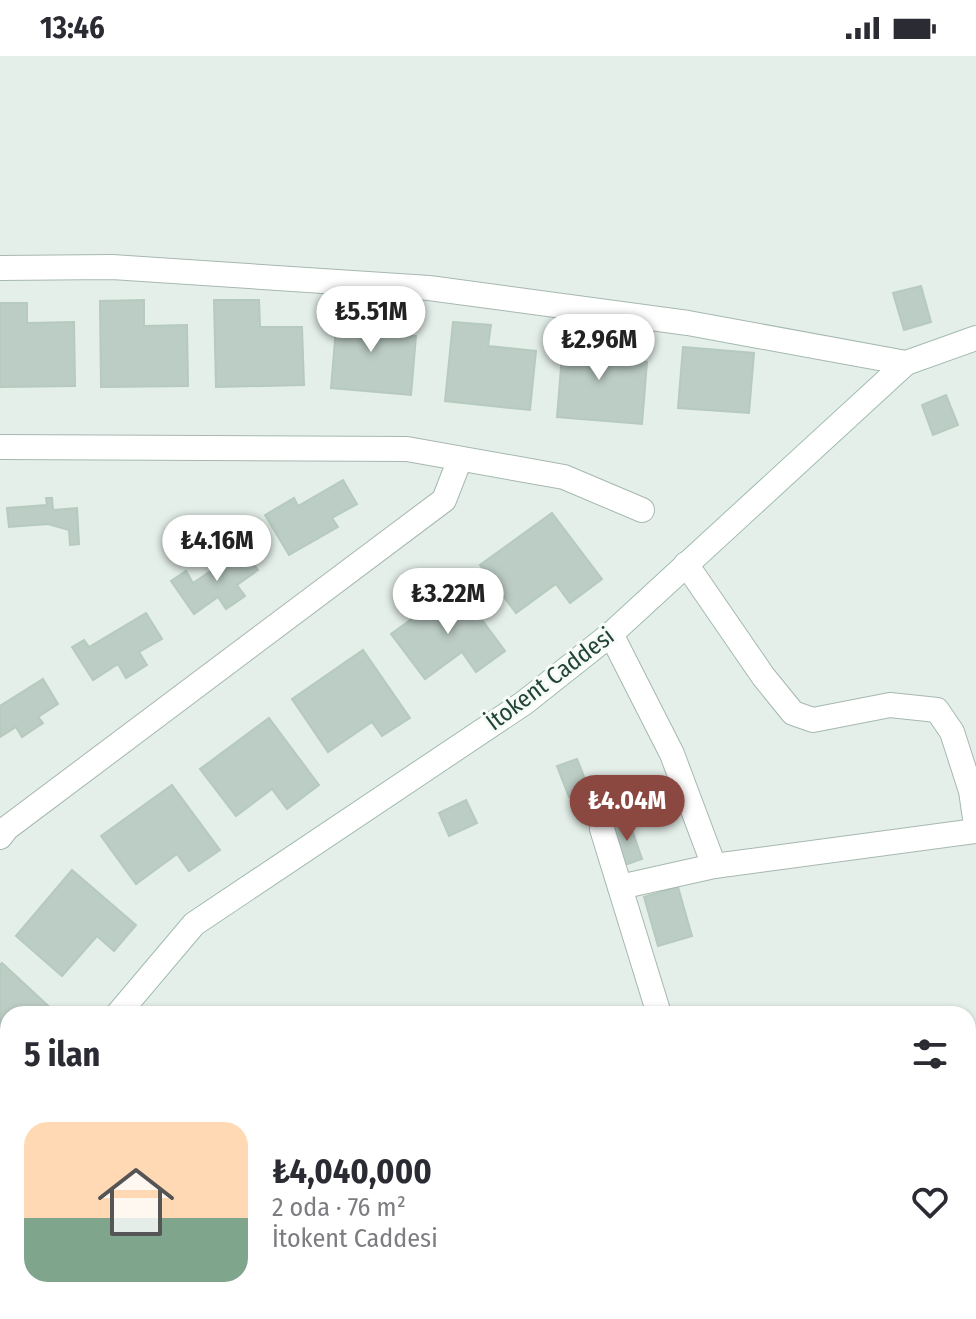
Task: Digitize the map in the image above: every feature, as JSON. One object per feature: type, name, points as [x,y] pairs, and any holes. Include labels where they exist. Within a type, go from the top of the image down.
[{"type":"street","points":[[0,268],[112,267],[429,288],[688,323],[906,363]]},
{"type":"street","name":"İtokent Caddesi","points":[[125,1006],[194,924],[524,703],[611,634],[906,363],[976,338]]},
{"type":"street","points":[[0,447],[407,449],[564,477],[642,510]]},
{"type":"street","points":[[2,829],[444,500],[460,459]]},
{"type":"street","points":[[620,887],[714,866],[976,828],[971,791],[952,732],[937,710],[890,705],[813,720],[793,713],[763,676],[686,564]]},
{"type":"street","points":[[611,634],[672,754],[714,866]]},
{"type":"street","points":[[602,829],[657,1006]]},
{"type":"building","points":[[921,286],[931,322],[904,330],[893,293]]},
{"type":"building","points":[[144,300],[144,326],[187,325],[188,386],[101,387],[100,301]]},
{"type":"building","points":[[214,300],[259,300],[260,327],[302,327],[304,385],[216,387]]},
{"type":"building","points":[[0,303],[27,303],[27,323],[74,322],[75,386],[0,387]]},
{"type":"building","points":[[338,304],[383,308],[381,333],[416,336],[411,395],[331,388]]},
{"type":"building","points":[[453,322],[491,325],[488,346],[536,351],[530,410],[445,401]]},
{"type":"building","points":[[564,330],[606,333],[604,359],[647,362],[642,424],[557,417]]},
{"type":"building","points":[[683,347],[754,353],[749,413],[678,408]]},
{"type":"building","points":[[946,395],[958,425],[933,435],[922,405]]},
{"type":"building","points":[[343,480],[357,504],[332,518],[338,527],[289,555],[265,515],[294,498],[298,506]]},
{"type":"building","points":[[46,498],[52,498],[53,510],[77,508],[79,544],[70,545],[69,530],[48,524],[9,527],[7,508],[47,505]]},
{"type":"building","points":[[552,513],[602,579],[570,603],[556,584],[516,613],[480,565]]},
{"type":"building","points":[[243,549],[258,570],[237,585],[245,596],[226,609],[218,597],[194,614],[171,581],[186,571],[193,583]]},
{"type":"building","points":[[457,586],[505,651],[476,672],[462,652],[425,679],[391,634]]},
{"type":"building","points":[[146,613],[162,639],[139,652],[147,665],[126,678],[118,664],[93,680],[72,647],[84,640],[89,647]]},
{"type":"building","points":[[363,650],[410,718],[382,736],[372,722],[328,752],[292,699]]},
{"type":"building","points":[[43,679],[58,704],[38,717],[43,723],[22,737],[16,727],[0,737],[0,706]]},
{"type":"building","points":[[269,718],[319,785],[287,809],[272,789],[236,816],[200,769]]},
{"type":"building","points":[[577,759],[589,789],[569,797],[557,766]]},
{"type":"building","points":[[172,785],[220,850],[189,871],[177,854],[136,884],[101,836]]},
{"type":"building","points":[[466,800],[477,823],[449,836],[439,813]]},
{"type":"building","points":[[629,821],[642,859],[625,865],[612,827]]},
{"type":"building","points":[[72,870],[136,925],[114,951],[97,936],[62,976],[16,936]]},
{"type":"building","points":[[678,887],[692,936],[658,946],[644,897]]},
{"type":"building","points":[[2,963],[48,1006],[0,1006]]}]
